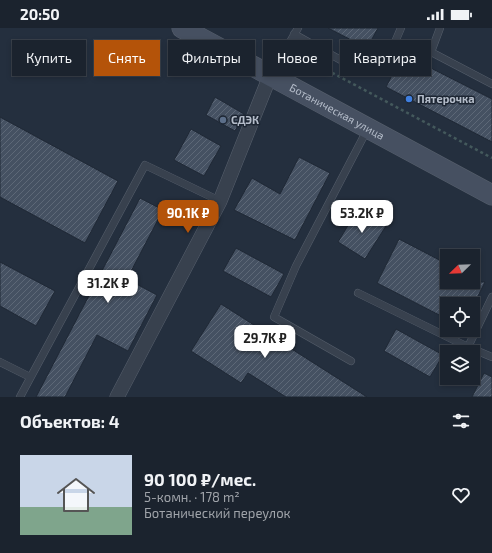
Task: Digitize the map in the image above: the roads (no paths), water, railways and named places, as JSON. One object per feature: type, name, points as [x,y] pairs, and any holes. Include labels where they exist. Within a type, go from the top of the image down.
[{"type":"street","name":"Ботаническая улица","points":[[182,28],[263,72]]},
{"type":"street","name":"Ботаническая улица","points":[[270,76],[492,195]]},
{"type":"street","points":[[117,397],[220,201],[270,76]]},
{"type":"lane","points":[[291,40],[296,31],[355,68],[395,42],[401,28]]},
{"type":"lane","points":[[440,28],[431,52],[492,84]]},
{"type":"lane","points":[[352,361],[274,317],[296,266],[368,129]]},
{"type":"lane","points":[[20,397],[145,165],[220,201]]},
{"type":"lane","points":[[358,293],[464,345]]},
{"type":"lane","points":[[469,345],[492,297]]},
{"type":"lane","points":[[480,352],[492,357]]},
{"type":"lane","points":[[0,362],[30,377]]},
{"type":"place","name":"Пятерочка","points":[[409,99]]},
{"type":"place","name":"СДЭК","points":[[223,120]]}]
